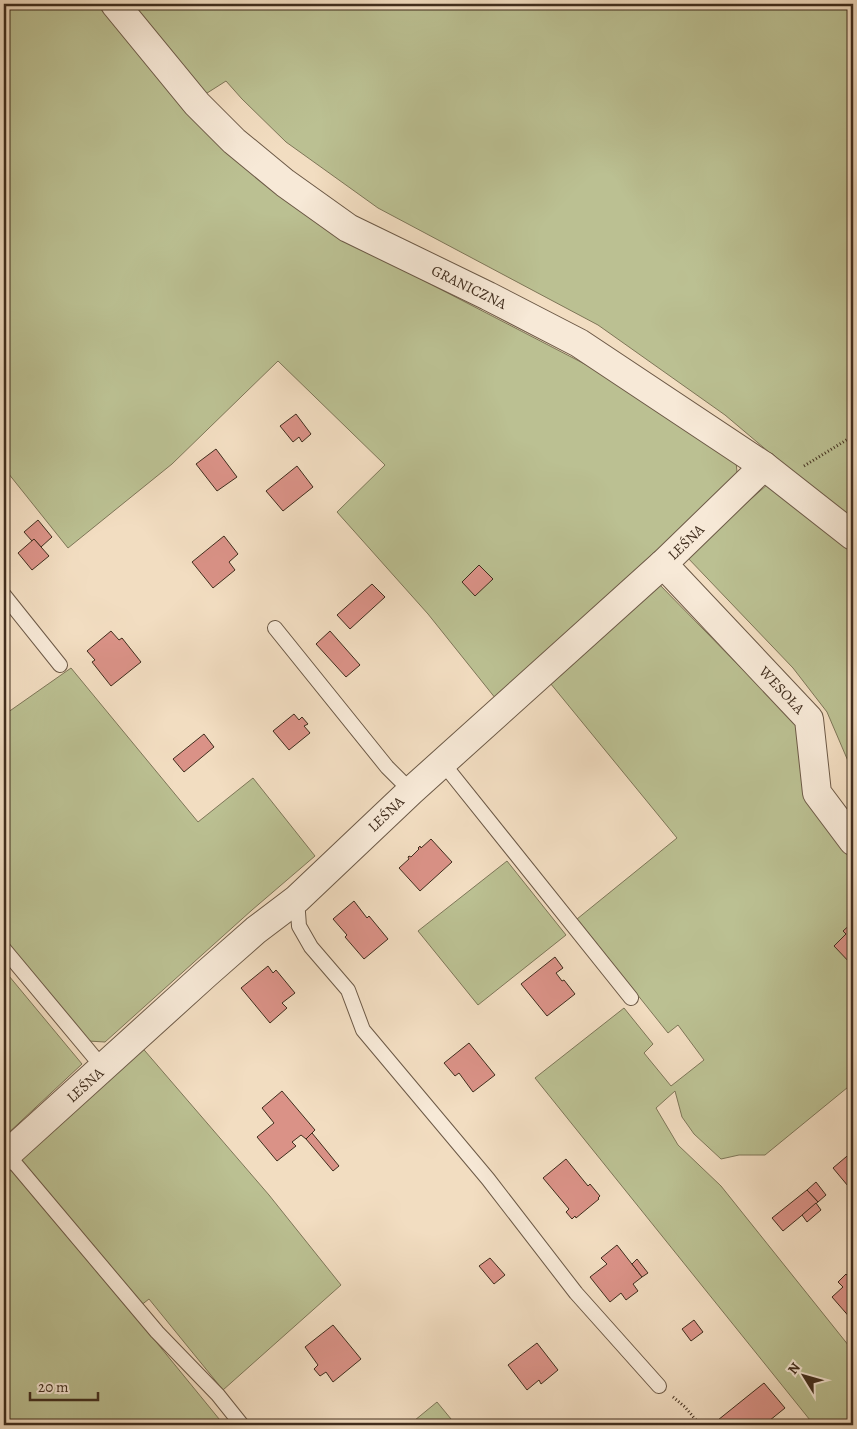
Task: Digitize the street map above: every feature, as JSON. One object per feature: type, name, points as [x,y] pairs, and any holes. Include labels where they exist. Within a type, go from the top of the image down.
[{"type":"street","name":"GRANICZNA","points":[[116,4],[197,104],[227,135],[285,183],[348,228],[488,296],[579,343],[773,473],[853,536]]},
{"type":"street","name":"LEŚNA","points":[[5,1156],[235,949],[298,899],[411,790],[663,564],[773,473]]},
{"type":"street","name":"WESOŁA","points":[[663,564],[809,719],[817,793],[853,841]]},
{"type":"lane","points":[[4,595],[60,665]]},
{"type":"lane","points":[[275,628],[387,766],[411,790]]},
{"type":"lane","points":[[442,762],[631,998]]},
{"type":"lane","points":[[298,899],[299,926],[311,947],[348,990],[363,1030],[488,1179],[576,1293],[659,1386]]},
{"type":"lane","points":[[4,949],[104,1068]]},
{"type":"lane","points":[[5,1156],[157,1332],[218,1395],[242,1425]]},
{"type":"path","points":[[773,473],[853,436]]},
{"type":"path","points":[[659,1386],[685,1407],[700,1425]]},
{"type":"green space","points":[[4,4],[105,4],[384,260],[660,403],[736,461],[738,484],[496,699],[428,614],[337,512],[385,465],[278,361],[172,464],[68,548],[4,468]]},
{"type":"green space","points":[[129,4],[853,4],[853,523],[725,415],[598,325],[378,208],[286,142],[226,81],[204,95]]},
{"type":"green space","points":[[768,484],[853,551],[853,756],[848,761],[827,712],[793,668],[686,556]]},
{"type":"green space","points":[[657,582],[797,725],[806,798],[853,857],[853,1083],[765,1155],[739,1155],[721,1159],[694,1134],[682,1117],[675,1091],[656,1108],[678,1145],[721,1186],[853,1351],[853,1425],[814,1425],[535,1078],[624,1008],[653,1044],[644,1053],[671,1086],[704,1060],[678,1025],[668,1033],[577,919],[677,838],[546,678]]},
{"type":"green space","points":[[71,668],[198,822],[253,778],[315,856],[105,1042],[88,1041],[4,939],[4,715]]},
{"type":"green space","points":[[507,861],[566,935],[478,1005],[418,931]]},
{"type":"green space","points":[[4,970],[82,1064],[4,1137]]},
{"type":"green space","points":[[139,1044],[269,1195],[341,1285],[223,1390],[149,1299],[140,1306],[14,1156]]},
{"type":"green space","points":[[9,1163],[224,1425],[4,1425],[4,1168]]},
{"type":"green space","points":[[437,1402],[456,1425],[409,1425]]},
{"type":"building","points":[[296,414],[311,434],[302,442],[299,437],[293,442],[280,426]]},
{"type":"building","points":[[216,449],[237,477],[217,491],[196,464]]},
{"type":"building","points":[[297,466],[313,487],[283,511],[266,491]]},
{"type":"building","points":[[38,520],[52,537],[41,547],[24,532]]},
{"type":"building","points":[[224,536],[238,554],[229,562],[235,570],[213,588],[192,562]]},
{"type":"building","points":[[34,539],[49,556],[32,570],[18,553]]},
{"type":"building","points":[[479,565],[493,579],[475,596],[462,582]]},
{"type":"building","points":[[372,584],[385,597],[350,629],[337,615]]},
{"type":"building","points":[[111,631],[119,640],[122,638],[141,662],[111,686],[92,662],[95,660],[87,651]]},
{"type":"building","points":[[330,631],[360,665],[346,677],[316,644]]},
{"type":"building","points":[[294,714],[299,720],[302,717],[308,724],[304,726],[310,733],[289,750],[273,731]]},
{"type":"building","points":[[204,734],[214,747],[184,772],[173,759]]},
{"type":"building","points":[[431,839],[452,862],[420,891],[399,868],[420,846],[421,848]]},
{"type":"building","points":[[354,901],[367,918],[369,916],[388,939],[364,959],[345,937],[347,935],[333,919]]},
{"type":"building","points":[[853,922],[852,965],[834,946],[846,934],[843,931]]},
{"type":"building","points":[[555,957],[563,968],[556,973],[575,994],[547,1016],[521,984]]},
{"type":"building","points":[[268,966],[273,973],[276,970],[295,993],[282,1003],[287,1008],[270,1023],[241,988]]},
{"type":"building","points":[[469,1043],[495,1075],[473,1092],[459,1073],[455,1076],[444,1063]]},
{"type":"building","points":[[282,1091],[315,1130],[306,1139],[301,1135],[292,1142],[296,1146],[277,1161],[257,1137],[274,1123],[262,1108]]},
{"type":"building","points":[[312,1133],[339,1166],[333,1171],[306,1139]]},
{"type":"building","points":[[853,1151],[853,1192],[833,1168]]},
{"type":"building","points":[[566,1159],[588,1186],[590,1184],[600,1196],[599,1199],[576,1218],[575,1216],[572,1219],[566,1212],[569,1209],[543,1178]]},
{"type":"building","points":[[816,1182],[826,1195],[818,1202],[807,1190]]},
{"type":"building","points":[[807,1190],[818,1202],[783,1231],[772,1218]]},
{"type":"building","points":[[816,1203],[821,1210],[807,1222],[802,1215]]},
{"type":"building","points":[[617,1245],[642,1277],[633,1284],[638,1291],[626,1300],[621,1293],[610,1302],[590,1277],[607,1264],[601,1258]]},
{"type":"building","points":[[490,1258],[505,1275],[494,1284],[479,1266]]},
{"type":"building","points":[[637,1259],[648,1273],[642,1277],[632,1264]]},
{"type":"building","points":[[846,1274],[851,1280],[853,1278],[852,1320],[832,1297],[843,1287],[838,1282]]},
{"type":"building","points":[[694,1320],[703,1332],[691,1341],[682,1329]]},
{"type":"building","points":[[333,1325],[361,1359],[333,1382],[326,1372],[320,1376],[314,1369],[318,1365],[305,1347]]},
{"type":"building","points":[[537,1343],[558,1370],[541,1384],[539,1380],[527,1390],[508,1365]]},
{"type":"building","points":[[764,1383],[785,1408],[764,1425],[722,1425],[718,1420]]}]
